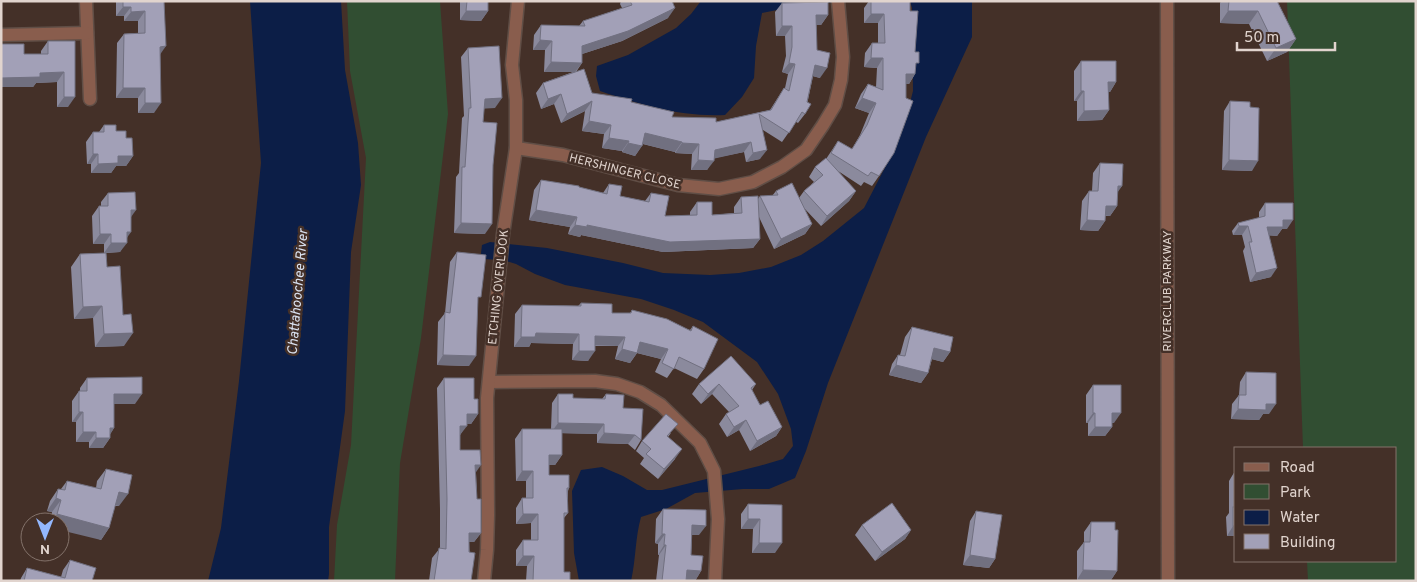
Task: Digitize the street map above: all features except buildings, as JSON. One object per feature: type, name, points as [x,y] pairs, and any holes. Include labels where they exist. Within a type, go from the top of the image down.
[{"type":"street","points":[[86,1],[90,99]]},
{"type":"street","name":"ETCHING OVERLOOK","points":[[486,578],[487,398],[503,234],[516,148],[516,100],[512,65],[518,1]]},
{"type":"street","name":"RIVERCLUB PARKWAY","points":[[1167,1],[1168,581]]},
{"type":"street","name":"HERSHINGER CLOSE","points":[[516,148],[563,155],[678,185],[719,189],[753,182],[782,167],[806,150],[835,105],[841,80],[843,57],[838,4]]},
{"type":"street","points":[[1,35],[87,33]]},
{"type":"street","points":[[489,382],[595,381],[617,384],[640,392],[661,405],[700,443],[714,471],[718,520],[714,581]]},
{"type":"green space","points":[[347,1],[440,1],[448,114],[421,338],[400,463],[395,581],[334,581],[337,525],[351,445],[366,158],[350,71]]},
{"type":"green space","points":[[1287,1],[1416,1],[1416,581],[1308,581],[1307,562],[1397,562],[1397,447],[1303,447]]},
{"type":"water","name":"Chattahoochee River","points":[[250,1],[341,1],[345,70],[358,143],[361,185],[351,252],[345,411],[329,527],[328,581],[208,581],[221,528],[239,381],[261,163]]},
{"type":"water","points":[[701,1],[862,1],[807,4],[762,13],[756,46],[754,78],[742,97],[725,115],[692,114],[661,109],[600,91],[596,76],[597,66],[628,55],[676,28]]},
{"type":"water","points":[[910,1],[972,1],[972,37],[926,137],[828,383],[806,451],[795,478],[769,489],[695,493],[666,509],[641,517],[631,581],[579,581],[574,553],[572,491],[581,470],[602,467],[623,476],[647,490],[662,490],[783,459],[793,446],[791,429],[778,394],[757,362],[703,322],[641,299],[565,285],[535,274],[516,264],[503,260],[482,259],[482,245],[490,242],[547,248],[663,273],[710,275],[739,273],[771,267],[801,255],[823,241],[864,208],[891,156],[906,118],[913,91],[912,8]]}]
